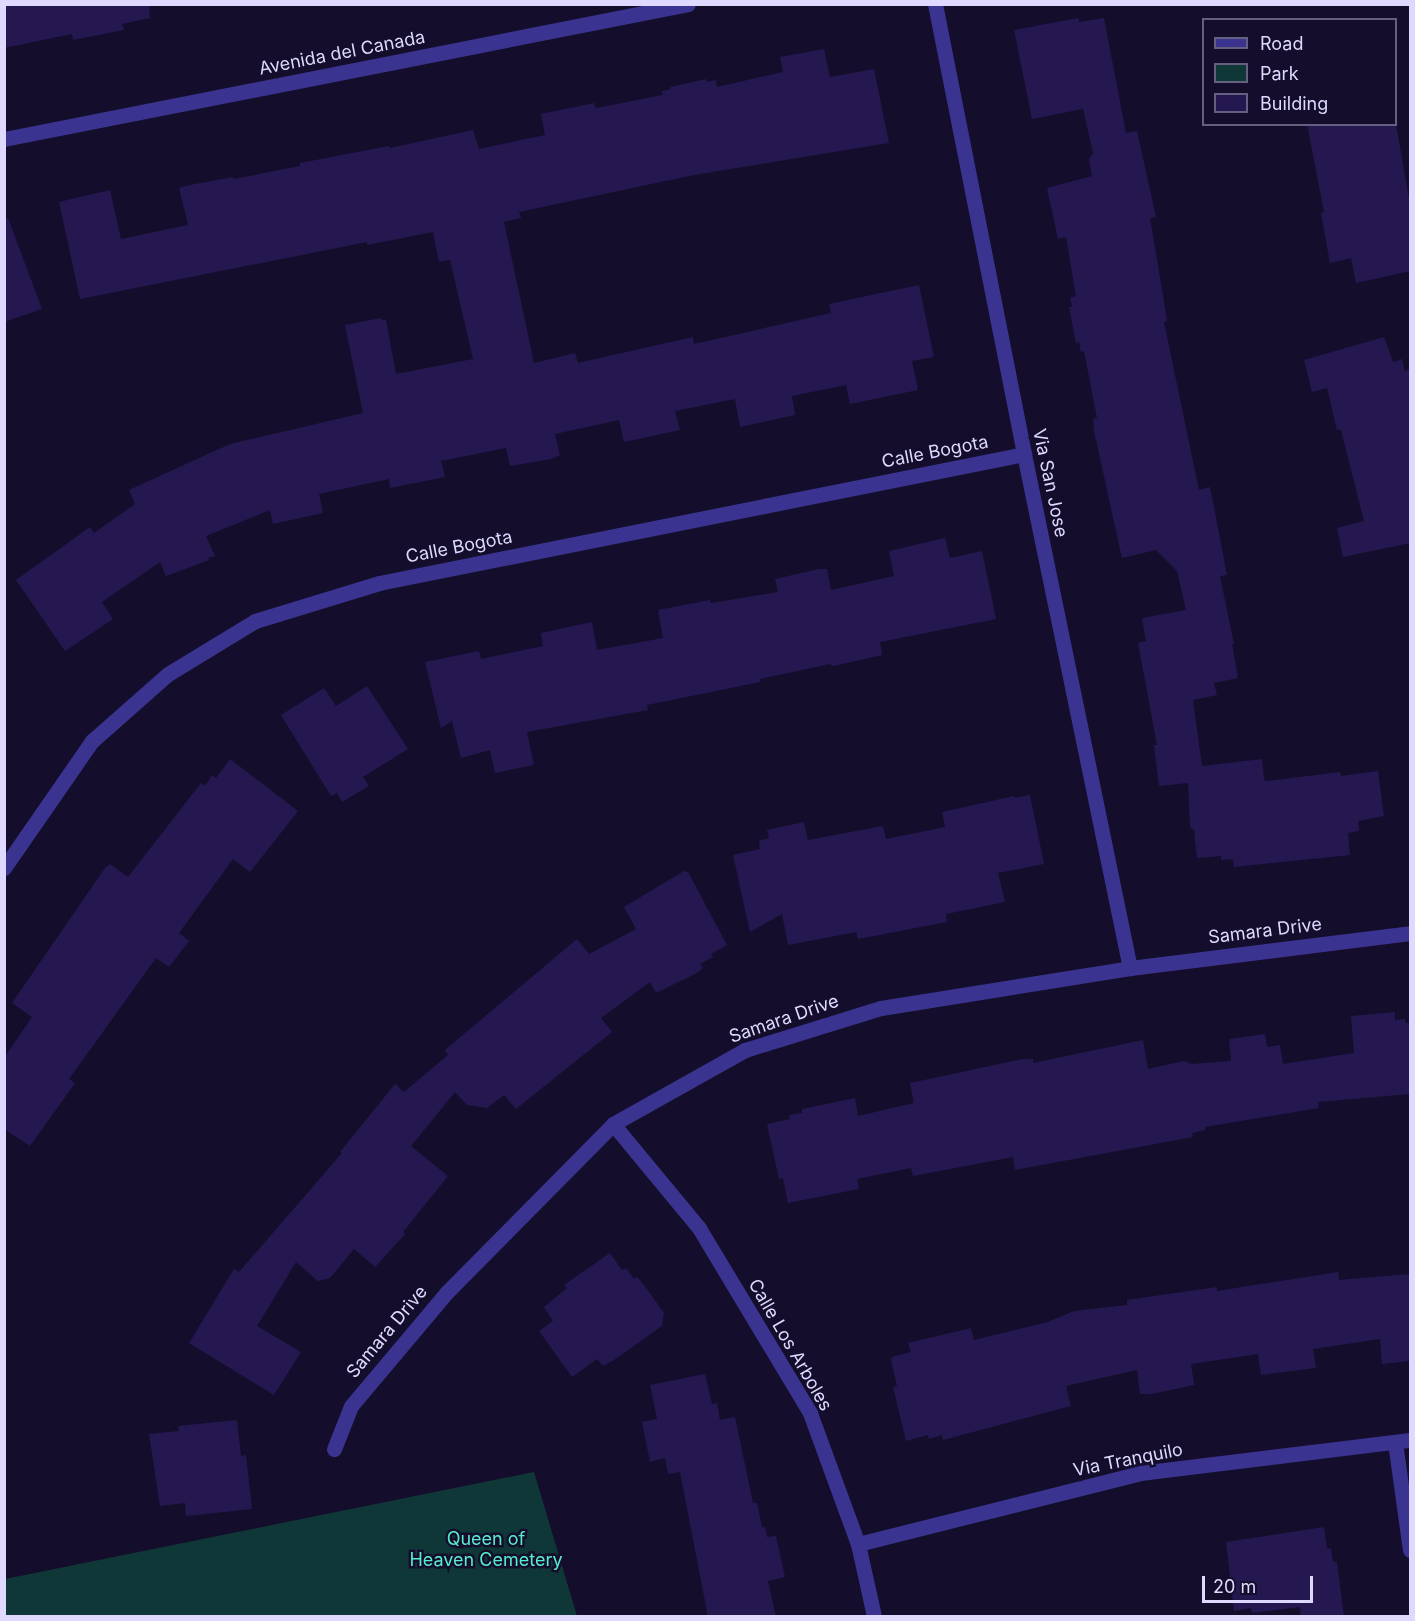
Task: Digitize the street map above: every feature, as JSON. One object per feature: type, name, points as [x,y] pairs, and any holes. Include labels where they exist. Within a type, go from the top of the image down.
[{"type":"street","name":"Avenida del Canada","points":[[4,139],[688,4]]},
{"type":"street","name":"Via San Jose","points":[[935,4],[1024,454],[1130,968]]},
{"type":"street","name":"Calle Bogota","points":[[4,868],[92,741],[168,674],[255,621],[379,583],[1024,454]]},
{"type":"street","name":"Samara Drive","points":[[334,1449],[351,1406],[447,1292],[613,1124],[745,1050],[881,1008],[1130,968],[1410,933]]},
{"type":"street","name":"Calle Los Arboles","points":[[613,1124],[699,1228],[810,1413],[858,1544],[874,1617]]},
{"type":"street","name":"Via Tranquilo","points":[[858,1544],[1140,1473],[1403,1441]]},
{"type":"street","points":[[1403,1441],[1410,1550]]},
{"type":"green space","name":"Queen of Heaven Cemetery","points":[[534,1472],[577,1616],[5,1616],[5,1579]]},
{"type":"building","points":[[4,4],[149,4],[150,18],[122,24],[124,30],[73,40],[72,34],[4,48]]},
{"type":"building","points":[[1078,18],[1079,22],[1104,18],[1126,133],[1137,131],[1156,217],[1150,218],[1167,321],[1164,322],[1199,490],[1210,487],[1227,575],[1220,576],[1234,644],[1232,644],[1238,678],[1214,683],[1217,695],[1193,700],[1202,766],[1262,759],[1264,780],[1267,781],[1340,772],[1341,776],[1378,771],[1384,816],[1358,821],[1359,831],[1348,833],[1350,855],[1234,867],[1233,859],[1221,860],[1221,856],[1197,858],[1194,830],[1190,827],[1188,783],[1159,786],[1154,745],[1157,745],[1138,643],[1146,641],[1142,618],[1186,610],[1177,571],[1156,550],[1122,558],[1094,431],[1093,419],[1097,418],[1084,351],[1081,352],[1079,342],[1076,343],[1069,307],[1072,307],[1070,298],[1076,296],[1066,237],[1058,239],[1047,188],[1092,176],[1089,159],[1093,153],[1083,109],[1032,119],[1014,30]]},
{"type":"building","points":[[824,49],[830,77],[874,69],[889,143],[694,175],[519,212],[521,218],[504,222],[534,363],[575,353],[578,363],[693,337],[694,344],[831,313],[829,304],[919,285],[934,357],[912,361],[918,390],[850,404],[846,385],[792,396],[795,415],[740,427],[735,399],[675,411],[680,430],[624,442],[619,420],[555,434],[560,455],[551,459],[510,466],[506,448],[441,461],[445,477],[390,488],[389,479],[319,494],[323,513],[273,524],[270,510],[206,536],[215,556],[208,558],[209,560],[166,576],[160,562],[102,602],[113,619],[65,651],[16,580],[90,527],[94,533],[135,504],[129,490],[230,444],[363,413],[345,325],[381,318],[386,320],[396,374],[473,359],[450,260],[439,262],[433,232],[367,245],[367,242],[80,299],[59,202],[110,190],[121,239],[188,225],[179,188],[190,185],[233,177],[234,179],[300,166],[300,163],[389,146],[390,148],[473,130],[479,149],[545,135],[541,114],[594,103],[596,108],[663,95],[662,91],[671,89],[670,87],[706,79],[706,82],[716,80],[717,87],[783,72],[780,57]]},
{"type":"building","points":[[1307,126],[1396,126],[1410,204],[1410,271],[1356,283],[1351,258],[1330,263],[1321,213],[1324,212]]},
{"type":"building","points":[[8,218],[42,309],[4,322],[4,219]]},
{"type":"building","points":[[1384,337],[1393,362],[1402,359],[1405,371],[1410,369],[1410,543],[1343,557],[1337,528],[1364,521],[1341,430],[1337,430],[1327,388],[1312,392],[1304,360]]},
{"type":"building","points":[[945,538],[950,558],[982,551],[996,619],[880,642],[882,655],[833,666],[830,664],[760,679],[760,682],[647,705],[648,710],[527,732],[534,765],[495,773],[490,750],[461,758],[452,721],[441,728],[425,662],[479,651],[481,659],[543,646],[541,633],[592,622],[597,650],[663,638],[658,610],[710,600],[711,603],[778,592],[775,579],[819,569],[827,569],[831,590],[894,576],[889,551]]},
{"type":"building","points":[[367,686],[408,749],[363,777],[369,786],[342,802],[337,793],[331,796],[281,715],[324,688],[336,706]]},
{"type":"building","points":[[230,759],[298,811],[250,872],[233,859],[179,933],[189,941],[169,967],[156,958],[69,1079],[75,1083],[30,1146],[4,1129],[4,1058],[32,1017],[12,1003],[105,868],[110,864],[128,877],[201,783],[205,786],[212,775],[216,778]]},
{"type":"building","points":[[1030,795],[1044,864],[998,873],[1005,902],[946,914],[947,922],[858,939],[856,932],[788,945],[782,914],[750,932],[733,855],[760,849],[759,841],[769,838],[767,830],[804,822],[808,840],[883,826],[886,839],[945,827],[942,812],[1014,796],[1014,798]]},
{"type":"building","points":[[684,871],[688,872],[727,945],[711,954],[713,957],[700,964],[703,968],[695,974],[656,993],[650,982],[601,1018],[612,1032],[516,1109],[504,1095],[487,1108],[467,1105],[455,1092],[411,1146],[448,1176],[403,1232],[405,1234],[375,1267],[354,1249],[330,1278],[318,1281],[296,1262],[257,1326],[301,1352],[274,1395],[189,1343],[234,1269],[239,1272],[342,1153],[340,1152],[395,1084],[404,1092],[448,1055],[445,1050],[577,939],[589,954],[636,929],[624,907]]},
{"type":"building","points":[[1395,1012],[1395,1020],[1405,1019],[1405,1023],[1410,1023],[1410,1094],[1318,1102],[1319,1108],[1205,1127],[1205,1130],[1192,1133],[1193,1137],[1015,1170],[1013,1157],[913,1176],[911,1168],[857,1179],[859,1189],[788,1203],[783,1178],[779,1179],[767,1124],[790,1119],[789,1115],[802,1113],[802,1109],[855,1098],[858,1116],[914,1103],[910,1083],[1023,1059],[1033,1059],[1033,1063],[1143,1040],[1148,1069],[1184,1061],[1192,1064],[1231,1061],[1229,1039],[1265,1034],[1267,1047],[1280,1045],[1283,1064],[1354,1053],[1351,1016]]},
{"type":"building","points":[[610,1253],[622,1270],[626,1268],[634,1279],[637,1277],[664,1313],[662,1326],[614,1360],[603,1366],[597,1359],[572,1377],[539,1331],[553,1321],[544,1307],[567,1288],[564,1285]]},
{"type":"building","points":[[1338,1272],[1339,1280],[1410,1274],[1410,1361],[1382,1364],[1380,1339],[1313,1349],[1316,1368],[1261,1375],[1258,1354],[1191,1364],[1194,1385],[1151,1394],[1140,1394],[1137,1370],[1066,1386],[1071,1406],[943,1440],[942,1435],[929,1439],[928,1435],[906,1441],[893,1387],[897,1386],[891,1360],[892,1357],[911,1352],[908,1343],[971,1328],[974,1340],[1048,1322],[1074,1311],[1127,1305],[1127,1300],[1217,1287],[1217,1291]]},
{"type":"building","points":[[705,1374],[712,1404],[717,1403],[720,1420],[735,1417],[753,1503],[757,1503],[762,1527],[765,1527],[767,1537],[776,1536],[785,1577],[768,1581],[776,1617],[708,1617],[680,1472],[668,1474],[665,1458],[650,1462],[642,1422],[657,1419],[650,1385]]},
{"type":"building","points":[[237,1420],[241,1456],[246,1455],[252,1509],[186,1516],[185,1503],[160,1506],[149,1434],[179,1431],[178,1426]]},
{"type":"building","points":[[1324,1527],[1327,1549],[1331,1548],[1333,1562],[1337,1562],[1344,1617],[1301,1617],[1300,1607],[1252,1613],[1251,1608],[1234,1611],[1226,1542]]}]
